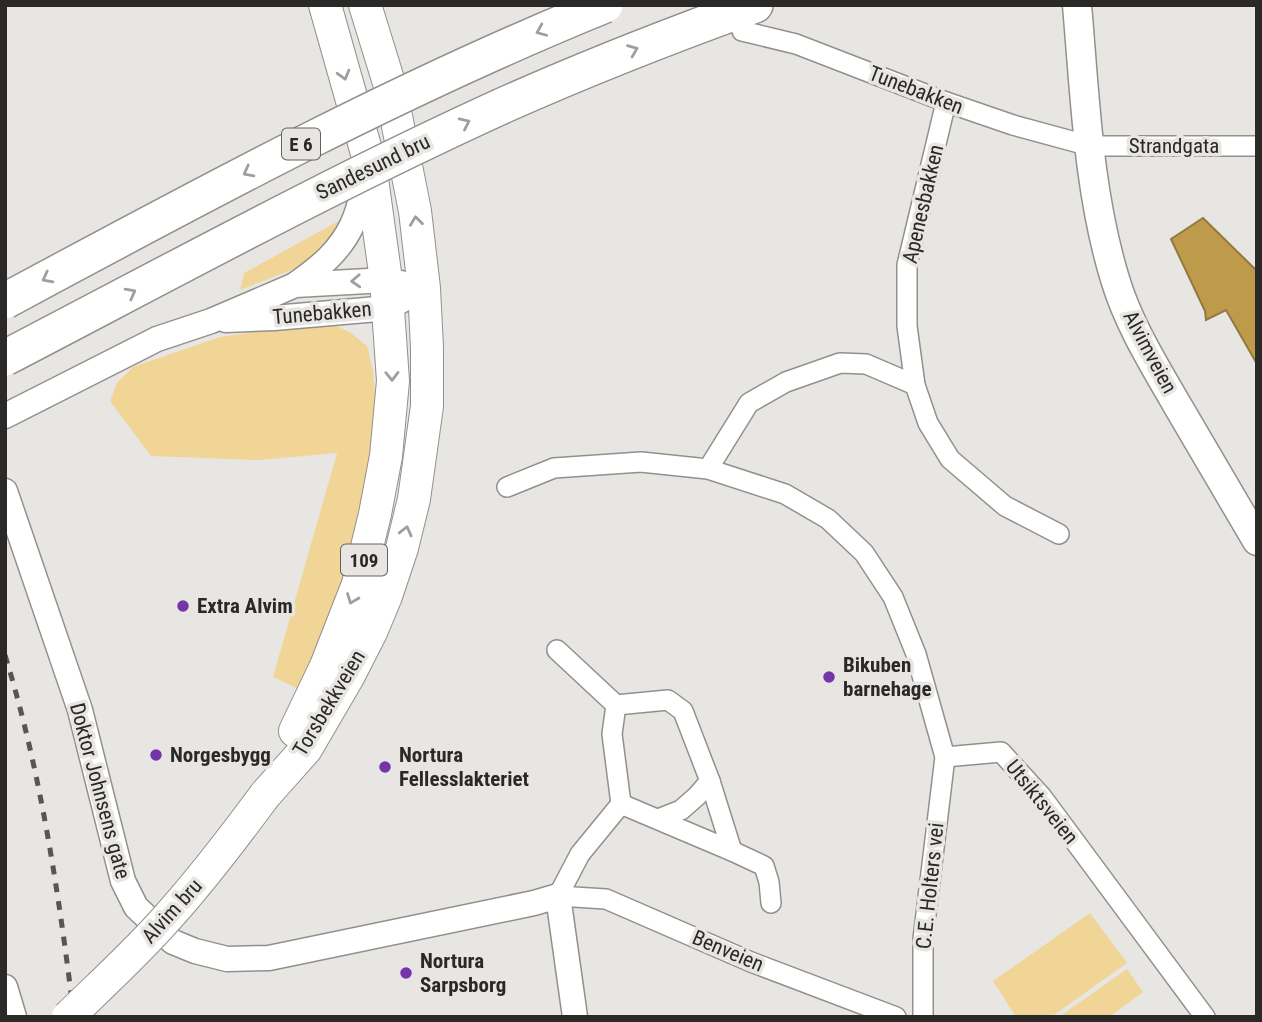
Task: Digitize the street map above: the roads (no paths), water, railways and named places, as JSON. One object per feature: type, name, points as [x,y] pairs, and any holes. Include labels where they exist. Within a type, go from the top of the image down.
[{"type":"highway","name":"E 6","points":[[5,300],[310,139],[485,56],[604,5]]},
{"type":"highway","name":"Sandesund bru","points":[[5,358],[412,147],[581,71],[666,37],[749,18]]},
{"type":"main road","name":"Torsbekkveien","points":[[265,796],[326,666],[361,572],[376,514],[386,456],[393,381],[388,294],[370,164],[325,5]]},
{"type":"main road","name":"Torsbekkveien","points":[[265,796],[306,750],[348,677],[386,596],[414,499],[427,405],[424,288],[415,211],[390,86],[365,5]]},
{"type":"main road","name":"Alvimveien","points":[[1077,5],[1097,197],[1115,280],[1147,353],[1257,541]]},
{"type":"main road","name":"Alvim bru","points":[[68,1017],[129,959],[168,917],[214,863],[265,796]]},
{"type":"street","name":"Tunebakken","points":[[749,18],[796,44],[946,102],[1013,125],[1090,146]]},
{"type":"street","name":"Apenesbakken","points":[[946,102],[907,265],[907,326],[915,385],[928,423],[950,459],[1005,506],[1059,534]]},
{"type":"street","name":"Strandgata","points":[[1090,146],[1257,146]]},
{"type":"street","name":"Tunebakken","points":[[5,416],[157,339],[211,321],[295,285],[318,270],[340,247],[353,223],[370,164]]},
{"type":"street","name":"Tunebakken","points":[[295,285],[388,294]]},
{"type":"street","name":"Tunebakken","points":[[211,321],[274,318],[424,288]]},
{"type":"street","points":[[708,469],[749,403],[786,382],[840,363],[866,364],[915,385]]},
{"type":"street","points":[[506,487],[554,468],[641,461],[708,469],[785,494],[828,519],[864,553],[893,597],[916,654],[945,757]]},
{"type":"street","name":"Doktor Johnsens gate","points":[[5,491],[80,710],[123,881],[136,906],[173,942],[227,959],[269,958],[558,896]]},
{"type":"street","points":[[557,650],[616,705],[668,700],[683,710],[710,781],[732,851]]},
{"type":"street","points":[[575,1017],[558,896],[580,855],[621,804],[612,734],[616,705]]},
{"type":"street","name":"Utsiktsveien","points":[[945,757],[1001,752],[1042,797],[1205,1017]]},
{"type":"street","name":"C.E. Holters vei","points":[[923,1017],[923,939],[945,757]]},
{"type":"street","points":[[658,819],[681,810],[710,781]]},
{"type":"street","points":[[621,804],[764,866],[769,881],[771,903]]},
{"type":"street","name":"Benveien","points":[[558,896],[606,899],[751,962],[896,1017]]},
{"type":"street","points":[[5,987],[14,1017]]},
{"type":"railway","points":[[5,655],[39,789],[74,1017]]},
{"type":"place","name":"Extra Alvim","points":[[183,606]]},
{"type":"place","name":"Bikuben barnehage","points":[[829,677]]},
{"type":"place","name":"Norgesbygg","points":[[156,755]]},
{"type":"place","name":"Nortura Fellesslakteriet","points":[[385,767]]},
{"type":"place","name":"Nortura Sarpsborg","points":[[406,973]]}]
